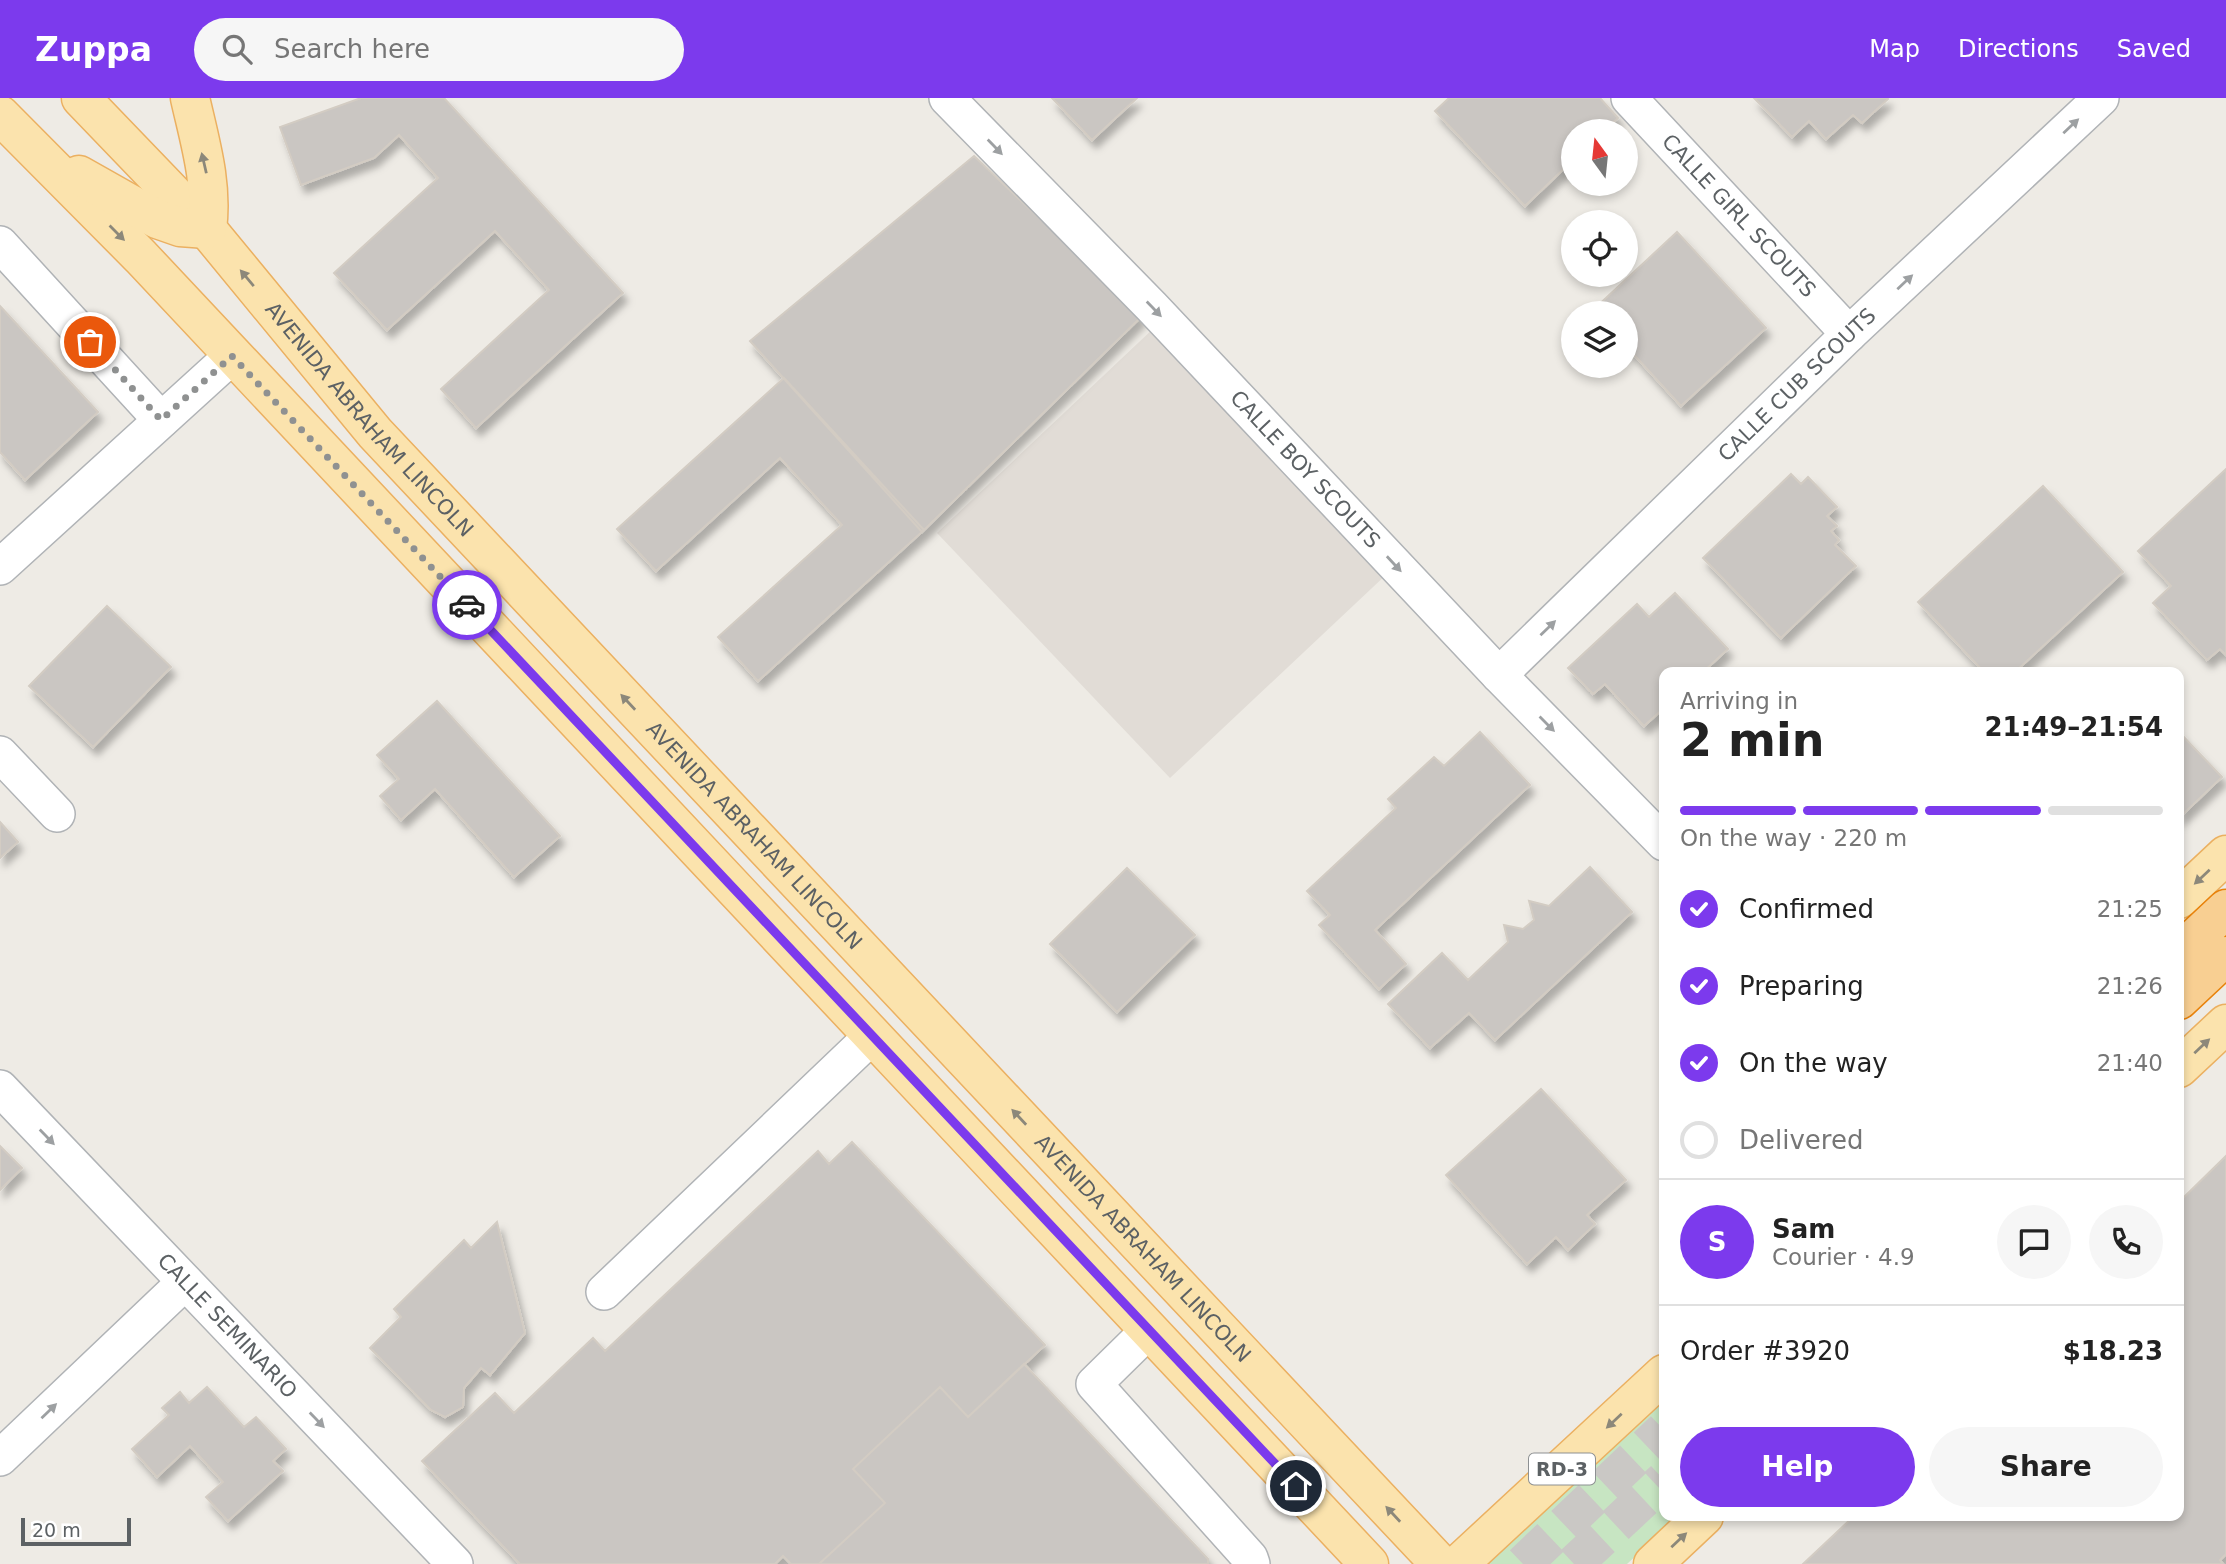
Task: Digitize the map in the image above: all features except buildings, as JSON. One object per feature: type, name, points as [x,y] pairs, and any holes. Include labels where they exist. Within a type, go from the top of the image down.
[{"type":"highway","points":[[2184,948],[2226,909]]},
{"type":"highway","points":[[2184,995],[2226,956]]},
{"type":"main road","name":"AVENIDA ABRAHAM LINCOLN","points":[[81,98],[207,229],[375,433],[1440,1564]]},
{"type":"main road","points":[[28,144],[157,219],[180,227],[207,229],[210,205],[208,178],[190,98]]},
{"type":"main road","points":[[0,116],[141,257],[1369,1564]]},
{"type":"main road","points":[[2184,894],[2226,855]]},
{"type":"main road","points":[[2184,1063],[2226,1024]]},
{"type":"main road","name":"RD-3","points":[[1459,1564],[1659,1379]]},
{"type":"main road","points":[[1653,1564],[1699,1521]]},
{"type":"street","name":"CALLE BOY SCOUTS","points":[[947,98],[1152,307],[1499,675],[1659,838]]},
{"type":"street","name":"CALLE GIRL SCOUTS","points":[[1629,98],[1849,334]]},
{"type":"street","name":"CALLE CUB SCOUTS","points":[[1499,675],[1849,334],[2101,98]]},
{"type":"street","points":[[0,244],[161,420]]},
{"type":"street","points":[[0,567],[232,356]]},
{"type":"street","points":[[0,754],[57,814]]},
{"type":"street","points":[[604,1292],[872,1036]]},
{"type":"street","name":"CALLE SEMINARIO","points":[[0,1087],[455,1564]]},
{"type":"street","points":[[0,1458],[186,1282]]},
{"type":"street","points":[[1149,1330],[1094,1384],[1250,1558],[1252,1564]]},
{"type":"shaded area","points":[[1156,326],[1389,572],[1170,778],[937,533]]},
{"type":"green space","points":[[1659,1395],[1659,1521],[1674,1521],[1627,1564],[1480,1564]]},
{"type":"tunnel","points":[[1523,1564],[1659,1435]]},
{"type":"tunnel","points":[[1574,1564],[1659,1485]]},
{"type":"way so far","points":[[90,342],[161,420],[232,356],[467,605]]},
{"type":"route","points":[[467,605],[1296,1486]]}]
